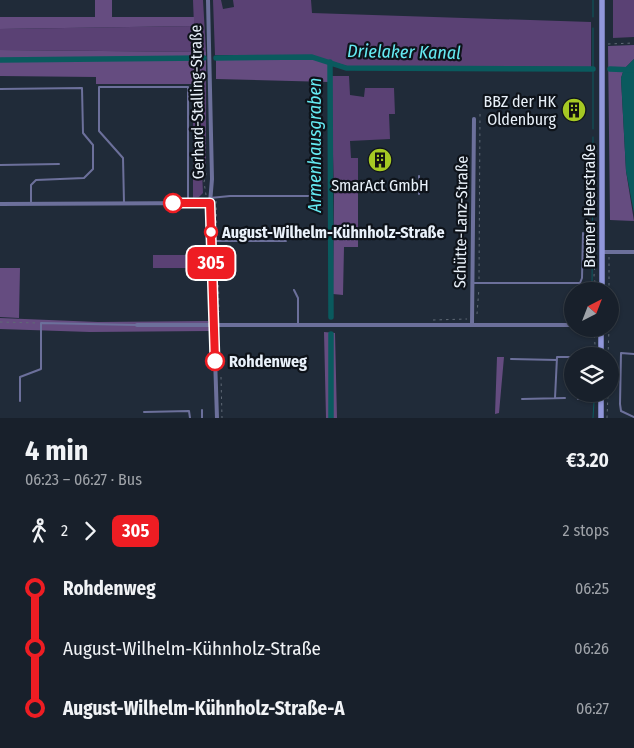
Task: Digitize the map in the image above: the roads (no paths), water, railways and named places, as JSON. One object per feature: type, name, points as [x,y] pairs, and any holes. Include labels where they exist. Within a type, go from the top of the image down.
[{"type":"main road","name":"Bremer Heerstraße","points":[[602,0],[606,252],[603,282]]},
{"type":"main road","points":[[601,402],[601,418]]},
{"type":"street","name":"Gerhard-Stalling-Straße","points":[[208,0],[212,179],[210,201]]},
{"type":"street","name":"Schütte-Lanz-Straße","points":[[472,325],[474,119]]},
{"type":"street","points":[[0,204],[188,204],[210,201],[217,418]]},
{"type":"street","points":[[606,252],[634,252]]},
{"type":"street","points":[[138,324],[564,325]]},
{"type":"lane","points":[[124,203],[123,158],[99,131],[99,87],[188,87],[188,204]]},
{"type":"lane","points":[[0,89],[82,88],[83,133],[92,145],[93,169],[84,178],[36,180],[31,185],[31,204]]},
{"type":"lane","points":[[0,164],[59,164]]},
{"type":"lane","points":[[419,176],[419,194]]},
{"type":"lane","points":[[210,201],[230,196],[317,196]]},
{"type":"lane","points":[[473,283],[580,283],[582,278],[583,233]]},
{"type":"lane","points":[[211,241],[286,241]]},
{"type":"lane","points":[[294,290],[298,298],[298,325]]},
{"type":"lane","points":[[20,401],[20,377],[41,369],[41,323],[138,324]]},
{"type":"lane","points":[[634,354],[621,354],[620,404],[621,411],[634,417]]},
{"type":"lane","points":[[555,398],[557,357],[564,357]]},
{"type":"lane","points":[[511,359],[557,360]]},
{"type":"lane","points":[[522,399],[564,398]]},
{"type":"lane","points":[[202,410],[202,418]]},
{"type":"lane","points":[[144,412],[189,411],[190,418]]},
{"type":"waterway","points":[[593,0],[593,17]]},
{"type":"waterway","points":[[593,28],[593,129]]},
{"type":"waterway","name":"Drielaker Kanal","points":[[216,58],[312,57],[346,68],[593,69]]},
{"type":"waterway","name":"Drielaker Kanal","points":[[0,60],[204,58]]},
{"type":"waterway","name":"Armenhausgraben","points":[[330,62],[331,317]]},
{"type":"waterway","name":"Drielaker Kanal","points":[[610,69],[634,70]]},
{"type":"waterway","points":[[592,282],[593,137]]},
{"type":"waterway","name":"Armenhausgraben","points":[[331,334],[331,418]]},
{"type":"waterway","points":[[593,418],[594,402]]},
{"type":"place","name":"BBZ der HK Oldenburg","points":[[574,110]]},
{"type":"place","name":"SmarAct GmbH","points":[[380,160]]},
{"type":"place","name":"August-Wilhelm-Kühnholz-Straße","points":[[211,232]]},
{"type":"place","name":"Rohdenweg","points":[[215,361]]}]
